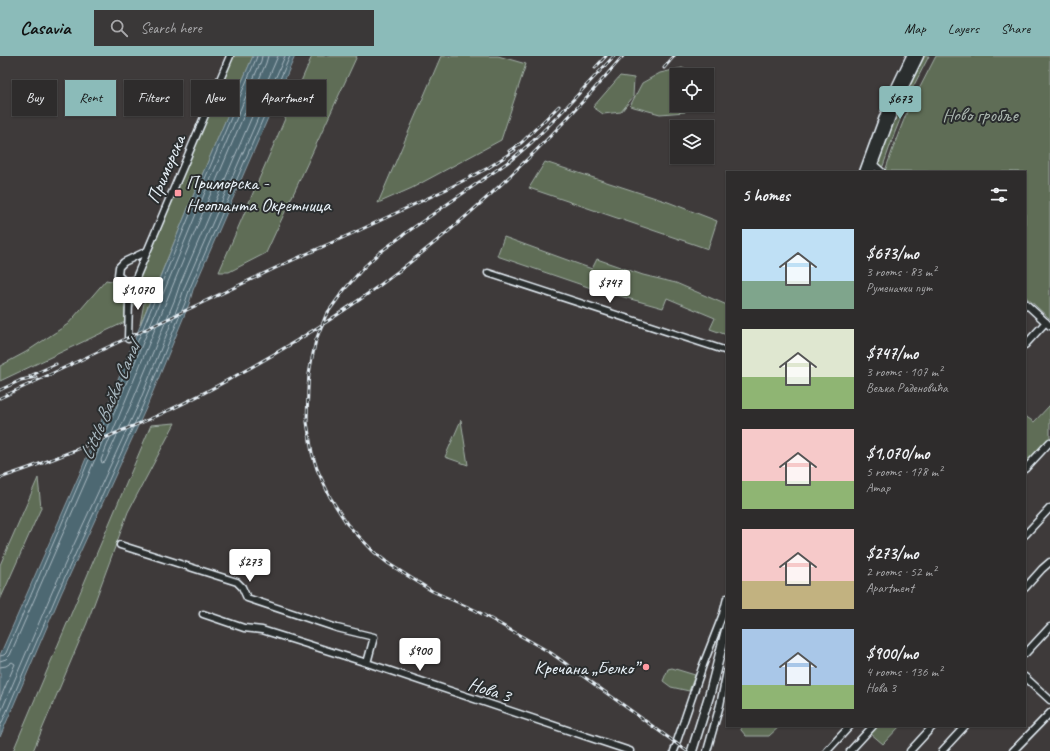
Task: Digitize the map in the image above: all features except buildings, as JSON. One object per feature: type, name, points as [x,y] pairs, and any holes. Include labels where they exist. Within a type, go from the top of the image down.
[{"type":"main road","points":[[864,171],[891,98],[911,56]]},
{"type":"main road","points":[[871,168],[896,103],[919,56]]},
{"type":"main road","points":[[692,751],[710,693],[726,630]]},
{"type":"street","name":"Приморска","points":[[128,339],[130,290],[230,56]]},
{"type":"street","points":[[135,280],[124,281],[118,275],[120,267],[124,262],[147,251]]},
{"type":"street","points":[[488,273],[726,351]]},
{"type":"street","points":[[1026,304],[1048,324],[1026,344]]},
{"type":"street","points":[[1026,468],[1050,442]]},
{"type":"street","points":[[1026,534],[1050,508]]},
{"type":"street","points":[[120,546],[237,582],[242,587],[247,598],[337,628],[374,637],[367,663]]},
{"type":"street","points":[[1026,587],[1050,562]]},
{"type":"street","points":[[676,746],[726,601]]},
{"type":"street","name":"Нова 3","points":[[203,614],[244,628],[262,630],[367,663],[630,751]]},
{"type":"street","points":[[1026,653],[1050,627]]},
{"type":"street","points":[[707,751],[720,705],[726,676]]},
{"type":"street","points":[[1026,678],[1050,699]]},
{"type":"street","points":[[1013,751],[1050,713]]},
{"type":"street","points":[[827,751],[849,727]]},
{"type":"street","points":[[850,751],[872,727]]},
{"type":"street","points":[[910,751],[932,727]]},
{"type":"street","points":[[942,751],[964,727]]},
{"type":"green space","points":[[233,56],[253,56],[239,89],[239,80],[223,80]]},
{"type":"green space","points":[[312,56],[357,56],[266,253],[229,272],[219,272],[286,116],[326,116],[326,80],[302,80]]},
{"type":"green space","points":[[441,56],[498,56],[526,64],[501,140],[412,188],[378,203]]},
{"type":"green space","points":[[921,56],[929,56],[913,87],[911,88],[907,86]]},
{"type":"green space","name":"Ново гробље","points":[[936,56],[1050,56],[1050,319],[1026,297],[1026,171],[885,171],[914,94],[916,95]]},
{"type":"green space","points":[[670,71],[670,112],[685,112],[660,114],[630,106],[642,83],[660,73]]},
{"type":"green space","points":[[620,76],[634,78],[633,97],[621,112],[603,114],[593,107]]},
{"type":"green space","points":[[906,90],[909,91],[910,95],[883,166],[881,167],[876,163],[898,104]]},
{"type":"green space","points":[[207,116],[227,116],[140,325],[145,297],[139,275]]},
{"type":"green space","points":[[545,162],[668,202],[717,221],[708,249],[529,188]]},
{"type":"green space","points":[[504,237],[592,269],[597,259],[643,275],[676,283],[726,305],[726,335],[710,329],[715,318],[667,298],[663,308],[591,288],[497,256]]},
{"type":"green space","points":[[106,280],[135,285],[136,302],[125,322],[0,381],[0,366],[26,352],[68,324]]},
{"type":"green space","points":[[1050,405],[1050,438],[1026,464],[1026,417],[1034,422]]},
{"type":"green space","points":[[461,420],[468,465],[445,457]]},
{"type":"green space","points":[[175,423],[128,512],[87,623],[33,751],[13,751],[151,425]]},
{"type":"green space","points":[[38,478],[41,508],[0,600],[0,565]]},
{"type":"green space","points":[[672,668],[695,675],[689,691],[671,687],[663,681],[668,669]]},
{"type":"green space","points":[[741,727],[779,727],[769,736],[746,736],[741,730]]},
{"type":"green space","points":[[876,727],[899,727],[883,744],[870,733]]},
{"type":"water","points":[[253,56],[295,56],[285,80],[247,80],[247,116],[269,116],[193,290],[189,304],[147,406],[61,594],[0,737],[0,655],[80,473],[227,116],[239,116],[239,89]]},
{"type":"railway","points":[[595,68],[606,56]]},
{"type":"railway","points":[[614,56],[532,142],[511,160],[379,253],[365,266],[344,290],[326,315],[316,340],[309,374],[307,422],[312,453],[317,469],[330,497],[347,524],[374,552],[389,564],[432,591],[475,610],[551,653],[687,751]]},
{"type":"railway","points":[[0,478],[86,446],[154,417],[239,374],[285,348],[331,319],[397,273],[473,210],[551,136],[623,56]]},
{"type":"railway","points":[[664,68],[674,56]]},
{"type":"railway","points":[[509,151],[521,143],[559,106]]},
{"type":"railway","points":[[0,398],[447,189],[488,168],[515,150]]},
{"type":"railway","points":[[30,376],[56,364]]},
{"type":"railway","points":[[0,390],[21,380],[36,377]]},
{"type":"place","name":"Приморска - Неопланта Окретница","points":[[178,193]]},
{"type":"place","name":"Кречана „Белко”","points":[[646,667]]},
{"type":"water label","name":"Little Bačka Canal","points":[[109,401]]}]
